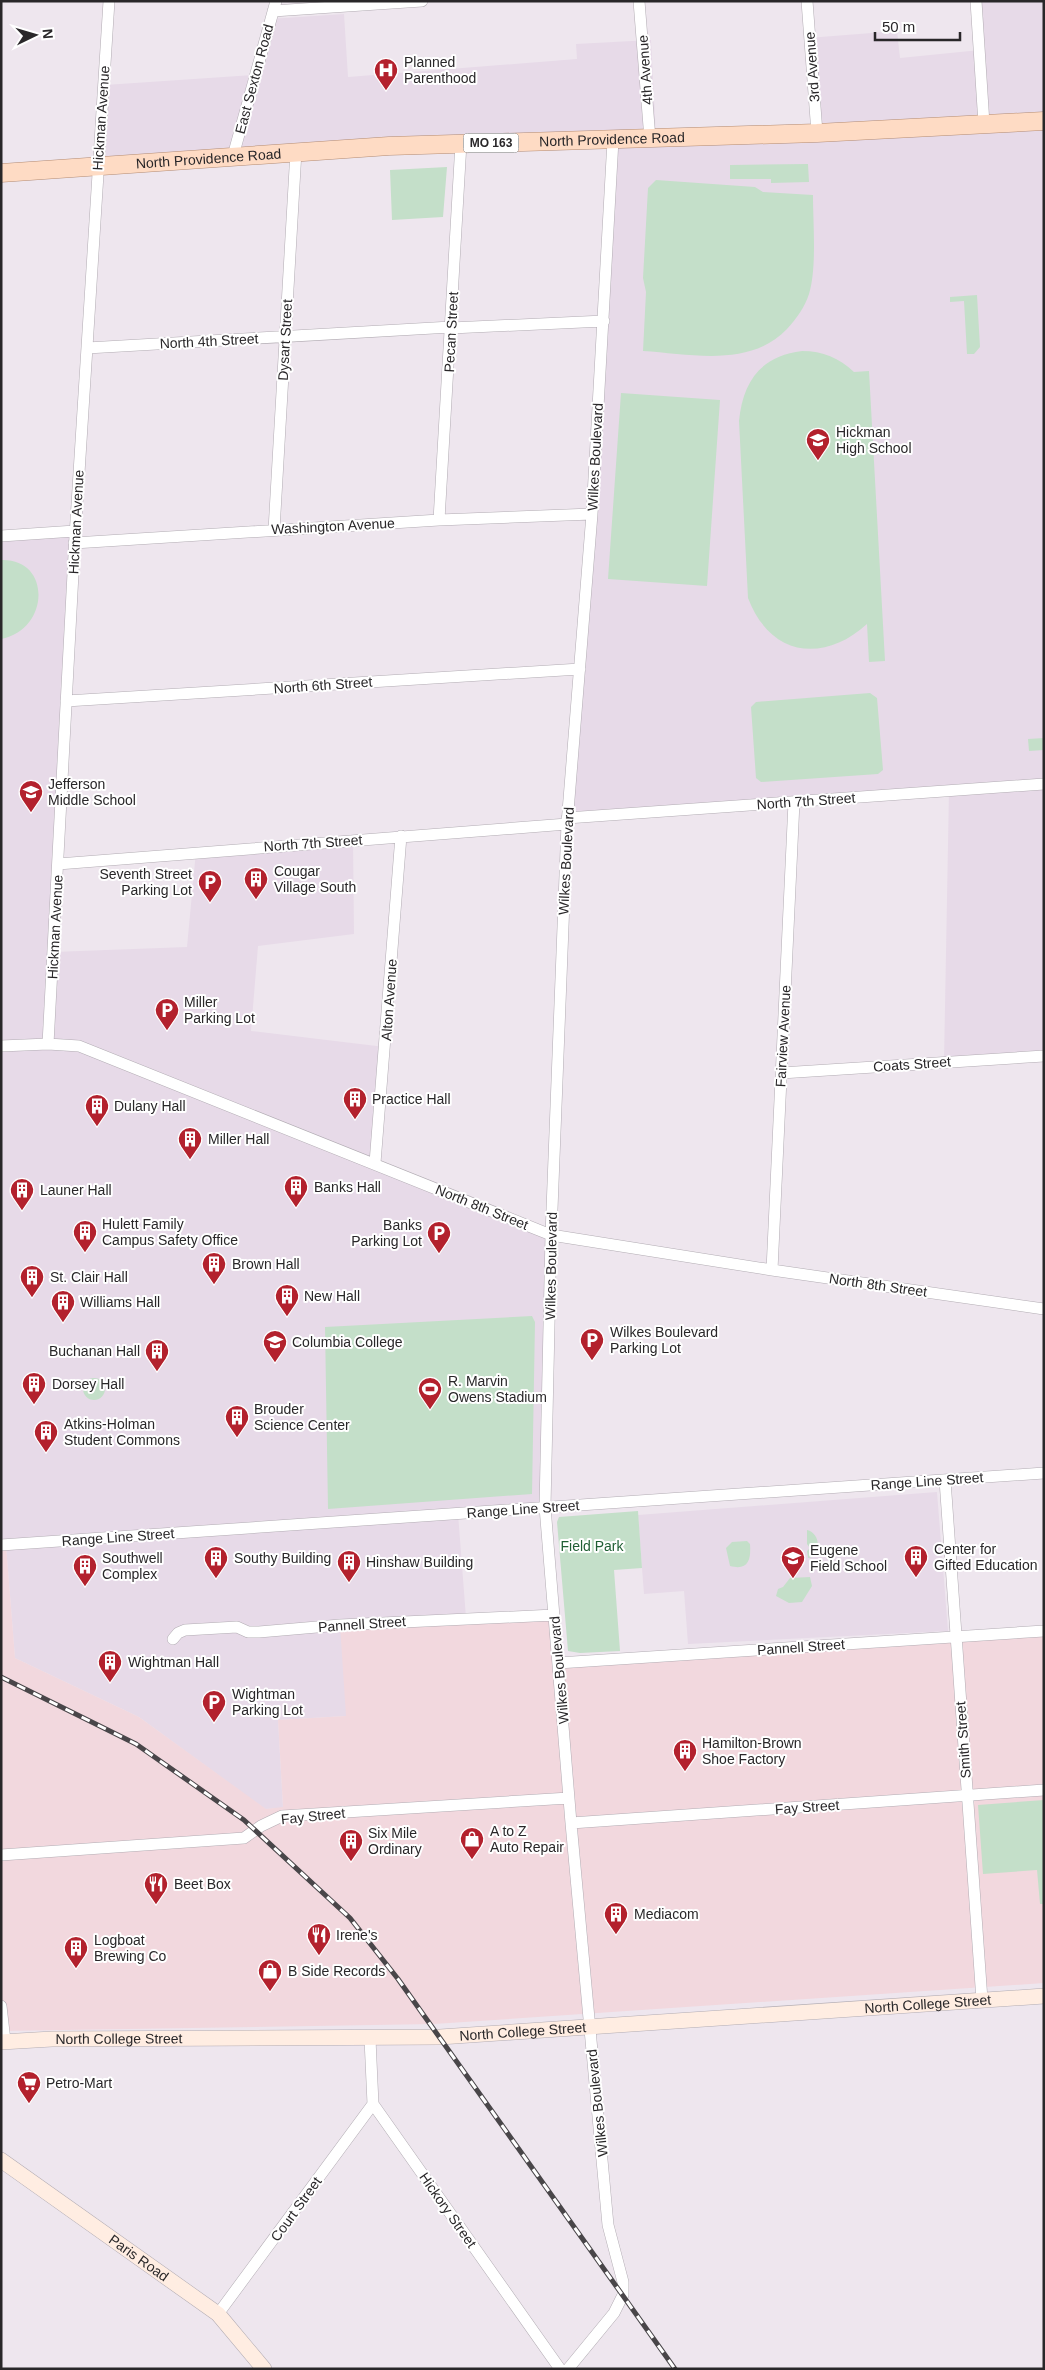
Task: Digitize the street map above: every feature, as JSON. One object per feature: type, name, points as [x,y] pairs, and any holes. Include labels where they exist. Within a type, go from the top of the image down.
[{"type":"main road","name":"North Providence Road","points":[[1,173],[296,151],[816,133],[1044,121]]},
{"type":"main road","name":"North College Street","points":[[3,2041],[52,2039],[440,2037],[1044,1996]]},
{"type":"main road","name":"Paris Road","points":[[2,2164],[218,2314],[264,2369]]},
{"type":"street","name":"Hickman Avenue","points":[[48,1044],[74,543],[109,1]]},
{"type":"street","points":[[274,6],[422,1]]},
{"type":"street","name":"4th Avenue","points":[[640,1],[650,139]]},
{"type":"street","name":"3rd Avenue","points":[[807,1],[816,133]]},
{"type":"street","points":[[976,1],[984,124]]},
{"type":"street","name":"East Sexton Road","points":[[233,156],[274,6]]},
{"type":"street","name":"Wilkes Boulevard","points":[[568,2369],[614,2313],[623,2295],[623,2282],[608,2225],[571,1823],[545,1507],[551,1235],[567,821],[592,514],[613,140]]},
{"type":"street","name":"Pecan Street","points":[[439,520],[461,144]]},
{"type":"street","name":"Dysart Street","points":[[274,530],[296,151]]},
{"type":"street","name":"North 4th Street","points":[[87,348],[451,327],[604,321]]},
{"type":"street","name":"Washington Avenue","points":[[74,543],[439,520],[592,514]]},
{"type":"street","points":[[1,536],[75,530]]},
{"type":"street","name":"North 6th Street","points":[[66,701],[580,669]]},
{"type":"street","name":"North 7th Street","points":[[58,864],[794,802],[1044,784]]},
{"type":"street","name":"Fairview Avenue","points":[[772,1270],[794,802]]},
{"type":"street","name":"Alton Avenue","points":[[375,1163],[401,836]]},
{"type":"street","name":"North 8th Street","points":[[1,1046],[48,1044],[79,1046],[551,1235],[772,1270],[1044,1309]]},
{"type":"street","name":"Coats Street","points":[[781,1073],[1044,1056]]},
{"type":"street","name":"Range Line Street","points":[[1,1545],[1044,1472]]},
{"type":"street","name":"Smith Street","points":[[945,1480],[982,2000]]},
{"type":"street","name":"Pannell Street","points":[[174,1639],[178,1633],[185,1630],[237,1627],[248,1632],[259,1632],[340,1625],[554,1614]]},
{"type":"street","name":"Pannell Street","points":[[558,1663],[1044,1631]]},
{"type":"street","name":"Fay Street","points":[[571,1823],[1044,1790]]},
{"type":"street","name":"Fay Street","points":[[1,1855],[244,1838],[261,1826],[282,1816],[569,1798]]},
{"type":"street","points":[[1,2006],[3,2041]]},
{"type":"street","points":[[370,2038],[373,2104]]},
{"type":"street","name":"Court Street","points":[[218,2314],[373,2104]]},
{"type":"street","name":"Hickory Street","points":[[373,2104],[560,2369]]},
{"type":"shaded area","name":"Hickman High School","points":[[977,1],[1044,1],[1044,1054],[944,1061],[949,790],[569,817],[614,139],[98,166],[105,85],[253,75],[269,19],[344,14],[348,77],[577,59],[576,44],[651,40],[656,137],[813,131],[808,38],[897,31],[900,58],[980,50]]},
{"type":"shaded area","name":"Columbia College","points":[[78,536],[53,952],[187,947],[196,851],[353,840],[354,934],[258,946],[251,1031],[385,1047],[375,1163],[551,1235],[545,1507],[458,1514],[466,1618],[346,1716],[278,1720],[283,1808],[265,1809],[139,1717],[15,1658],[6,1545],[1,1545],[1,537]]},
{"type":"shaded area","name":"Eugene Field School","points":[[937,1492],[948,1631],[688,1644],[684,1591],[644,1594],[638,1515]]},
{"type":"shaded area","points":[[1,1545],[6,1545],[15,1658],[139,1717],[266,1809],[283,1807],[278,1720],[346,1716],[340,1625],[554,1615],[558,1663],[1044,1636],[1044,1983],[434,2024],[1,2031]]},
{"type":"green space","points":[[808,164],[809,182],[771,183],[771,179],[730,179],[730,165]]},
{"type":"green space","points":[[447,167],[443,217],[392,220],[390,170]]},
{"type":"green space","points":[[656,180],[755,187],[763,192],[813,195],[814,259],[809,294],[803,308],[794,321],[772,341],[756,349],[738,354],[719,356],[643,351],[646,292],[643,278],[648,188]]},
{"type":"green space","points":[[977,295],[980,347],[974,354],[967,354],[964,301],[950,302],[950,297]]},
{"type":"green space","points":[[802,351],[817,352],[830,356],[854,372],[869,371],[885,661],[869,662],[867,624],[850,637],[833,645],[816,649],[799,648],[784,642],[770,632],[758,617],[748,598],[739,421],[741,407],[750,383],[765,365],[775,358]]},
{"type":"green space","points":[[621,393],[720,400],[707,586],[608,579]]},
{"type":"green space","points":[[1,560],[18,562],[29,570],[36,582],[39,595],[36,610],[29,623],[17,633],[1,639]]},
{"type":"green space","points":[[870,693],[877,698],[883,770],[878,774],[761,782],[756,778],[751,707],[756,702]]},
{"type":"green space","points":[[1044,738],[1044,750],[1029,751],[1028,739]]},
{"type":"green space","name":"R. Marvin Owens Stadium","points":[[532,1316],[535,1322],[532,1494],[328,1509],[325,1327]]},
{"type":"green space","points":[[94,1378],[102,1381],[105,1389],[102,1397],[94,1400],[86,1397],[83,1389],[86,1381]]},
{"type":"green space","name":"Field Park","points":[[638,1511],[642,1568],[614,1570],[620,1651],[580,1653],[568,1651],[557,1522],[559,1517]]},
{"type":"green space","points":[[807,1530],[814,1534],[818,1541],[816,1553],[813,1557],[808,1558],[807,1551],[810,1548],[807,1544]]},
{"type":"green space","points":[[747,1541],[750,1544],[748,1562],[741,1567],[730,1566],[726,1548],[732,1542]]},
{"type":"green space","points":[[810,1577],[812,1586],[802,1602],[789,1603],[776,1596],[778,1589],[783,1587],[790,1578]]},
{"type":"green space","points":[[1044,1800],[1044,1904],[1040,1904],[1037,1870],[983,1874],[978,1805]]},
{"type":"railway","points":[[1,1677],[136,1744],[244,1820],[350,1918],[398,1979],[675,2369]]},
{"type":"place","name":"Planned Parenthood","points":[[386,91]]},
{"type":"place","name":"Hickman High School","points":[[818,461]]},
{"type":"place","name":"Jefferson Middle School","points":[[31,813]]},
{"type":"place","name":"Cougar Village South","points":[[256,900]]},
{"type":"place","name":"Seventh Street Parking Lot","points":[[210,903]]},
{"type":"place","name":"Miller Parking Lot","points":[[167,1031]]},
{"type":"place","name":"Practice Hall","points":[[355,1120]]},
{"type":"place","name":"Dulany Hall","points":[[97,1127]]},
{"type":"place","name":"Miller Hall","points":[[190,1160]]},
{"type":"place","name":"Banks Hall","points":[[296,1208]]},
{"type":"place","name":"Launer Hall","points":[[22,1211]]},
{"type":"place","name":"Hulett Family Campus Safety Office","points":[[85,1253]]},
{"type":"place","name":"Banks Parking Lot","points":[[439,1254]]},
{"type":"place","name":"Brown Hall","points":[[214,1285]]},
{"type":"place","name":"St. Clair Hall","points":[[32,1298]]},
{"type":"place","name":"New Hall","points":[[287,1317]]},
{"type":"place","name":"Williams Hall","points":[[63,1323]]},
{"type":"place","name":"Wilkes Boulevard Parking Lot","points":[[592,1361]]},
{"type":"place","name":"Columbia College","points":[[275,1363]]},
{"type":"place","name":"Buchanan Hall","points":[[157,1372]]},
{"type":"place","name":"Dorsey Hall","points":[[34,1405]]},
{"type":"place","name":"R. Marvin Owens Stadium","points":[[430,1410]]},
{"type":"place","name":"Brouder Science Center","points":[[237,1438]]},
{"type":"place","name":"Atkins-Holman Student Commons","points":[[46,1453]]},
{"type":"place","name":"Center for Gifted Education","points":[[916,1578]]},
{"type":"place","name":"Southy Building","points":[[216,1579]]},
{"type":"place","name":"Eugene Field School","points":[[793,1579]]},
{"type":"place","name":"Hinshaw Building","points":[[349,1583]]},
{"type":"place","name":"Southwell Complex","points":[[85,1587]]},
{"type":"place","name":"Wightman Hall","points":[[110,1683]]},
{"type":"place","name":"Wightman Parking Lot","points":[[214,1723]]},
{"type":"place","name":"Hamilton-Brown Shoe Factory","points":[[685,1772]]},
{"type":"place","name":"A to Z Auto Repair","points":[[472,1860]]},
{"type":"place","name":"Six Mile Ordinary","points":[[351,1862]]},
{"type":"place","name":"Beet Box","points":[[156,1905]]},
{"type":"place","name":"Mediacom","points":[[616,1935]]},
{"type":"place","name":"Irene's","points":[[319,1956]]},
{"type":"place","name":"Logboat Brewing Co","points":[[76,1969]]},
{"type":"place","name":"B Side Records","points":[[270,1992]]},
{"type":"place","name":"Petro-Mart","points":[[29,2104]]}]
